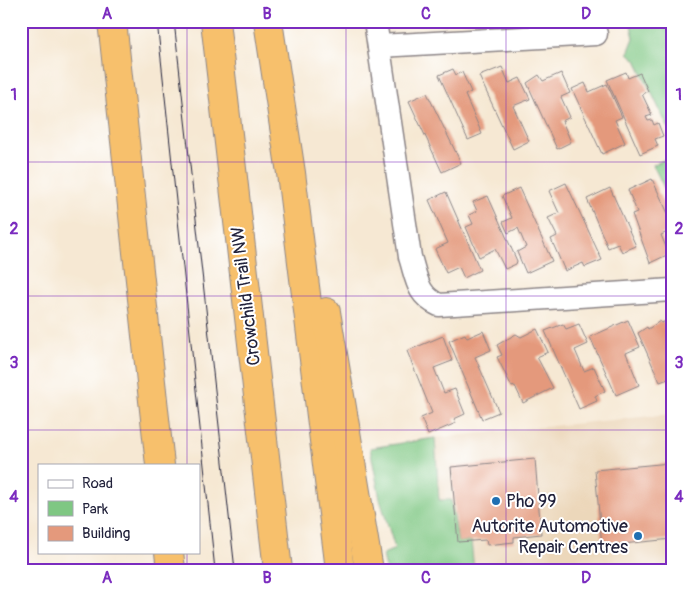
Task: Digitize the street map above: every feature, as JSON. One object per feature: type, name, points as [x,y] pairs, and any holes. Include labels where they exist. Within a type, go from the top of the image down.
[{"type":"highway","points":[[112,21],[160,464]]},
{"type":"highway","name":"Crowchild Trail NW","points":[[215,21],[278,570]]},
{"type":"highway","points":[[268,21],[291,173],[340,570]]},
{"type":"highway","points":[[291,173],[312,227],[369,570]]},
{"type":"highway","points":[[169,554],[171,570]]},
{"type":"street","points":[[375,21],[410,257],[420,290],[428,300],[439,305],[672,290]]},
{"type":"street","points":[[379,46],[596,34]]},
{"type":"shaded area","points":[[672,414],[672,570],[443,570],[413,440]]},
{"type":"green space","points":[[630,21],[672,21],[672,136],[636,60],[628,53],[634,38]]},
{"type":"green space","points":[[672,156],[672,204],[653,165]]},
{"type":"green space","points":[[435,438],[439,500],[451,500],[458,542],[471,541],[474,570],[386,570],[383,554],[395,549],[380,499],[370,448]]},
{"type":"building","points":[[502,67],[509,83],[520,78],[530,99],[513,106],[529,141],[513,149],[479,76]]},
{"type":"building","points":[[453,69],[456,75],[462,72],[471,92],[465,95],[482,134],[468,140],[439,75]]},
{"type":"building","points":[[626,72],[628,78],[640,73],[648,91],[642,94],[652,115],[646,117],[648,121],[652,120],[654,125],[658,123],[663,136],[655,139],[658,146],[640,154],[607,80]]},
{"type":"building","points":[[561,73],[570,93],[561,97],[570,117],[562,121],[571,142],[557,149],[527,83],[539,75],[543,81]]},
{"type":"building","points":[[585,83],[589,92],[607,84],[622,117],[615,120],[625,143],[602,154],[572,89]]},
{"type":"building","points":[[427,93],[461,163],[442,172],[409,101]]},
{"type":"building","points":[[652,179],[672,222],[672,230],[661,235],[669,254],[650,263],[632,214],[637,212],[628,190]]},
{"type":"building","points":[[566,183],[602,260],[585,267],[583,263],[565,271],[551,239],[557,236],[548,218],[559,213],[549,191]]},
{"type":"building","points":[[519,188],[552,261],[526,273],[517,252],[526,247],[518,228],[508,233],[503,222],[512,218],[502,196]]},
{"type":"building","points":[[610,188],[636,246],[622,252],[618,244],[608,248],[587,199]]},
{"type":"building","points":[[446,192],[480,270],[464,278],[459,267],[446,273],[435,249],[448,243],[429,200]]},
{"type":"building","points":[[488,196],[517,261],[516,264],[505,269],[495,249],[479,257],[466,227],[473,224],[469,215],[477,211],[473,202]]},
{"type":"building","points":[[672,319],[672,387],[668,379],[660,382],[638,333],[660,321],[661,323]]},
{"type":"building","points":[[628,320],[640,347],[626,353],[639,385],[616,395],[590,337]]},
{"type":"building","points":[[563,324],[566,329],[579,324],[588,344],[575,350],[584,371],[594,367],[605,391],[595,396],[597,401],[579,409],[545,331]]},
{"type":"building","points":[[537,329],[548,352],[537,357],[553,388],[523,403],[515,386],[512,387],[497,357],[502,355],[497,345],[516,334],[521,337]]},
{"type":"building","points":[[483,331],[491,350],[475,357],[499,412],[482,419],[449,341],[465,334],[467,338]]},
{"type":"building","points":[[443,336],[452,361],[434,368],[444,393],[455,389],[465,414],[454,419],[456,423],[428,435],[421,418],[432,413],[407,351]]},
{"type":"building","points":[[668,448],[672,448],[672,539],[602,546],[595,470],[670,463]]},
{"type":"building","name":"Pho 99","points":[[535,459],[541,534],[514,537],[514,542],[487,545],[486,540],[458,542],[451,467]]},
{"type":"tram line","points":[[157,21],[215,570]]},
{"type":"tram line","points":[[174,21],[235,570]]},
{"type":"place","name":"Pho 99","points":[[496,501]]},
{"type":"place","name":"Autorite Automotive Repair Centres","points":[[638,536]]}]
